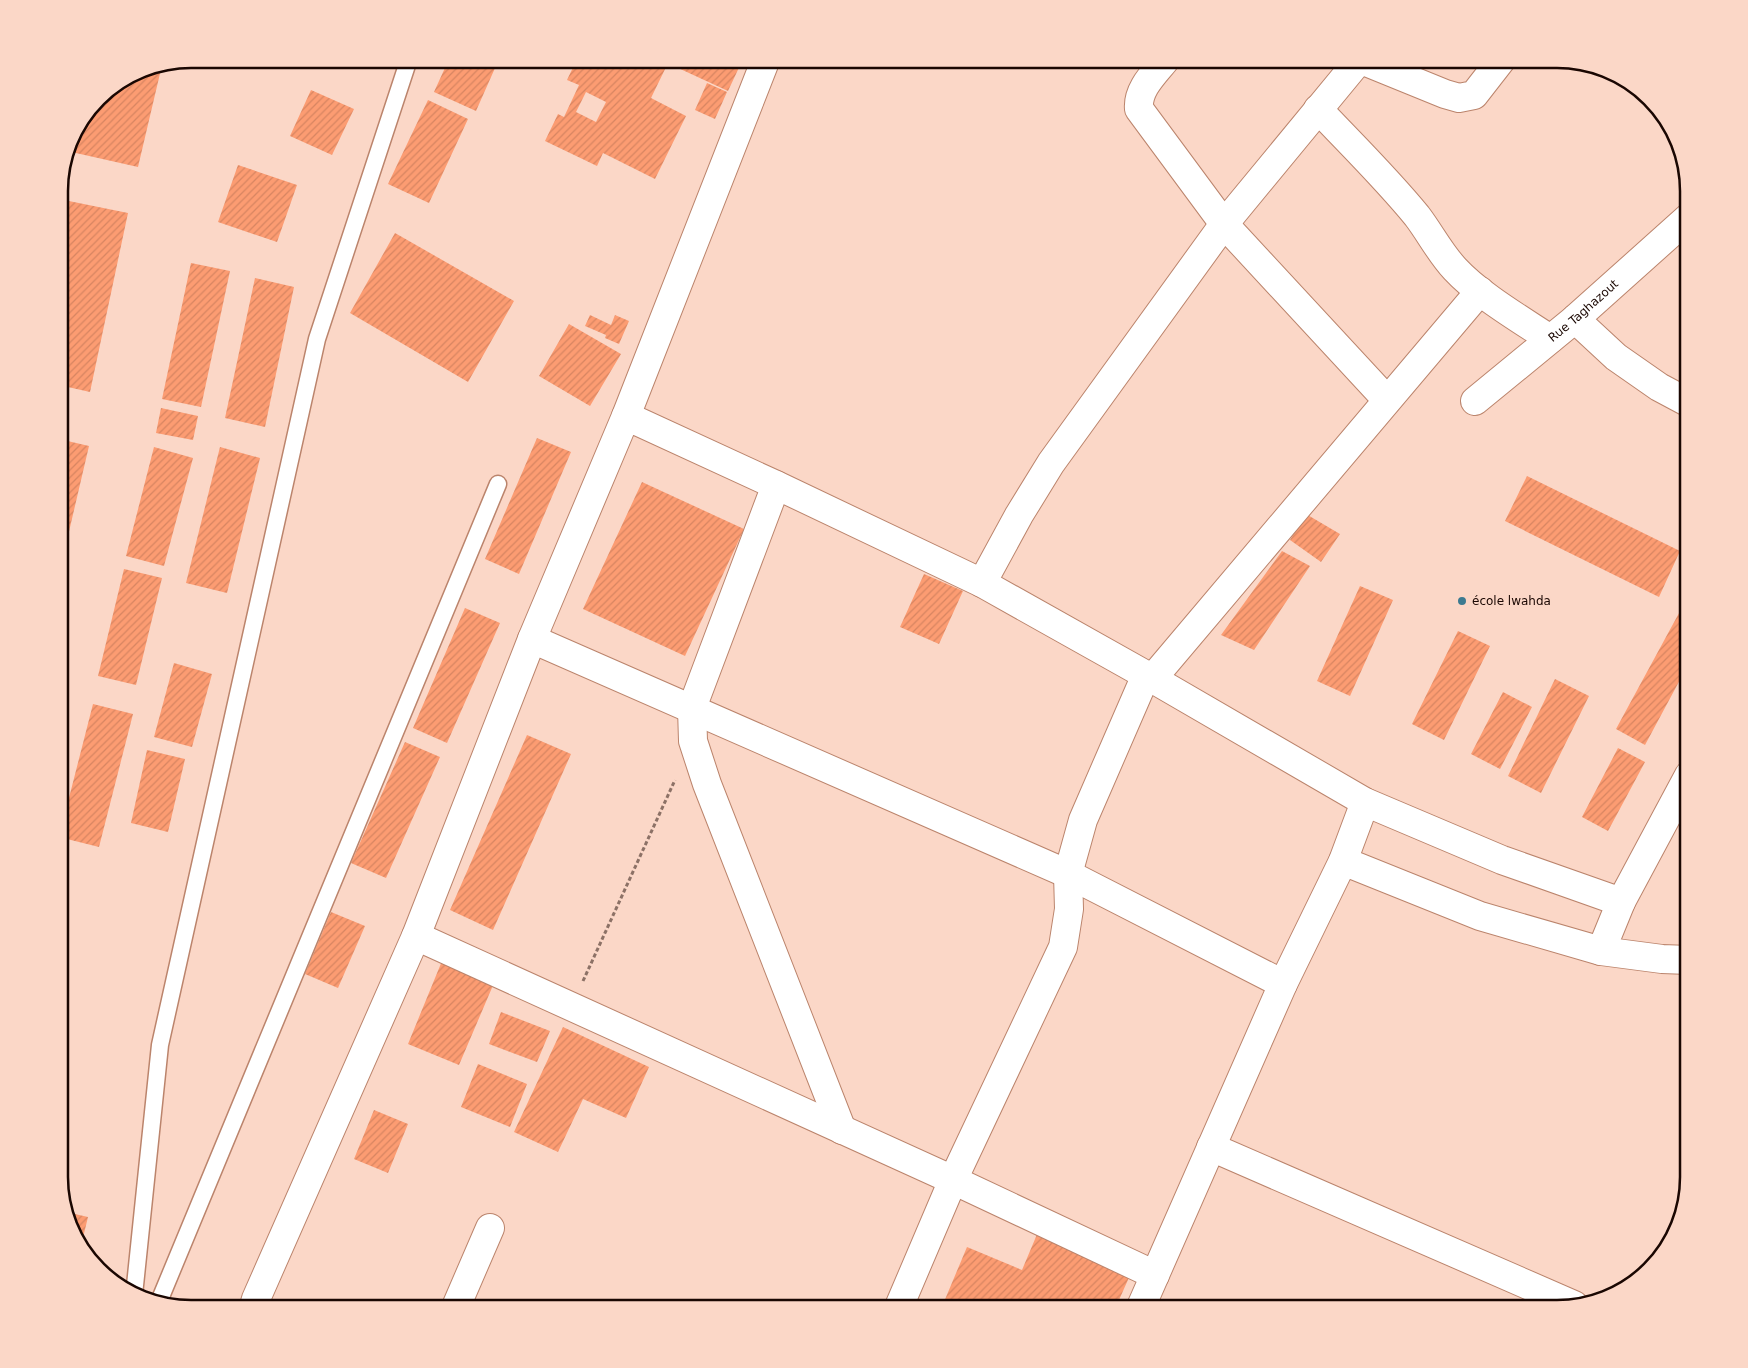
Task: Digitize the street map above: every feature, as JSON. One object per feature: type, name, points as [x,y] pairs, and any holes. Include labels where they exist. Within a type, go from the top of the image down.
[{"type":"street","points":[[256,1300],[416,936],[532,639],[626,416],[762,68]]},
{"type":"street","points":[[1159,68],[1142,91],[1138,102],[1139,108],[1224,224],[1387,400]]},
{"type":"street","points":[[982,584],[1019,515],[1051,463],[1224,224],[1352,68]]},
{"type":"street","points":[[1382,68],[1459,98],[1474,94],[1495,68]]},
{"type":"street","points":[[1318,109],[1417,216],[1440,251],[1454,268],[1480,291],[1550,339]]},
{"type":"street","name":"Rue Taghazout","points":[[1475,401],[1575,319],[1680,225]]},
{"type":"street","points":[[902,1300],[953,1180],[1064,947],[1069,909],[1068,874],[1083,820],[1149,677],[1480,291]]},
{"type":"street","points":[[1575,319],[1616,357],[1680,398]]},
{"type":"street","points":[[626,416],[776,485],[982,584],[1149,677],[1365,802],[1502,860],[1621,902]]},
{"type":"street","points":[[776,485],[692,708],[693,741],[707,784],[842,1130]]},
{"type":"street","points":[[532,639],[1068,874],[1283,984]]},
{"type":"street","points":[[1601,951],[1621,902],[1680,792]]},
{"type":"street","points":[[1144,1300],[1283,984],[1343,861],[1365,802]]},
{"type":"street","points":[[1343,861],[1480,916],[1601,951],[1680,960]]},
{"type":"street","points":[[416,936],[953,1180],[1155,1275]]},
{"type":"street","points":[[1212,1147],[1563,1300]]},
{"type":"street","points":[[459,1300],[490,1228]]},
{"type":"lane","points":[[135,1287],[160,1045],[278,513],[317,339],[406,68]]},
{"type":"lane","points":[[161,1297],[498,484]]},
{"type":"path","points":[[571,1007],[693,741]]},
{"type":"building","points":[[445,68],[495,68],[476,111],[434,92]]},
{"type":"building","points":[[573,68],[666,68],[651,98],[686,116],[655,179],[603,153],[597,166],[545,141],[558,114],[564,117],[579,85],[567,80]],"holes":[[[586,92],[606,102],[596,122],[576,112]]]},
{"type":"building","points":[[678,68],[739,68],[728,91]]},
{"type":"building","points":[[160,72],[138,167],[74,153],[88,122],[104,104],[122,88],[151,74]]},
{"type":"building","points":[[707,83],[727,92],[715,119],[695,110]]},
{"type":"building","points":[[311,90],[354,109],[332,155],[290,136]]},
{"type":"building","points":[[428,100],[468,119],[429,203],[388,184]]},
{"type":"building","points":[[238,165],[297,185],[277,242],[218,222]]},
{"type":"building","points":[[68,201],[128,213],[90,392],[68,387]]},
{"type":"building","points":[[395,233],[514,301],[468,382],[350,313]]},
{"type":"building","points":[[191,263],[230,271],[201,407],[162,399]]},
{"type":"building","points":[[255,278],[294,287],[265,427],[225,418]]},
{"type":"building","points":[[590,315],[611,325],[615,315],[629,321],[619,344],[605,338],[606,335],[585,326]]},
{"type":"building","points":[[569,324],[621,354],[590,406],[539,376]]},
{"type":"building","points":[[161,408],[198,416],[193,440],[156,433]]},
{"type":"building","points":[[537,438],[571,452],[519,574],[485,559]]},
{"type":"building","points":[[68,441],[89,446],[68,536]]},
{"type":"building","points":[[154,447],[193,458],[164,566],[126,556]]},
{"type":"building","points":[[220,447],[260,458],[227,593],[186,583]]},
{"type":"building","points":[[1527,476],[1680,551],[1659,597],[1505,521]]},
{"type":"building","points":[[642,482],[744,529],[685,656],[583,609]]},
{"type":"building","points":[[1306,514],[1340,534],[1321,562],[1290,540]]},
{"type":"building","points":[[1282,551],[1310,566],[1254,650],[1221,635]]},
{"type":"building","points":[[124,569],[162,578],[136,685],[98,676]]},
{"type":"building","points":[[924,574],[963,591],[939,644],[900,627]]},
{"type":"building","points":[[1360,586],[1393,600],[1350,696],[1317,681]]},
{"type":"building","points":[[465,608],[500,623],[447,743],[413,728]]},
{"type":"building","points":[[1680,611],[1680,680],[1645,745],[1616,729]]},
{"type":"building","points":[[1458,631],[1490,646],[1444,740],[1412,724]]},
{"type":"building","points":[[174,663],[212,674],[192,747],[154,737]]},
{"type":"building","points":[[1555,679],[1589,696],[1541,793],[1508,776]]},
{"type":"building","points":[[1503,692],[1532,707],[1500,769],[1471,754]]},
{"type":"building","points":[[93,704],[133,714],[99,847],[68,839],[68,802]]},
{"type":"building","points":[[527,735],[571,754],[493,930],[450,910]]},
{"type":"building","points":[[405,742],[440,757],[386,878],[351,863]]},
{"type":"building","points":[[1618,748],[1645,762],[1608,831],[1582,817]]},
{"type":"building","points":[[147,750],[185,759],[168,832],[131,823]]},
{"type":"building","points":[[331,912],[365,926],[338,988],[305,974]]},
{"type":"building","points":[[442,961],[494,983],[459,1065],[408,1044]]},
{"type":"building","points":[[501,1012],[550,1031],[537,1062],[489,1044]]},
{"type":"building","points":[[563,1027],[649,1067],[626,1118],[583,1099],[558,1152],[514,1132]]},
{"type":"building","points":[[478,1064],[527,1084],[510,1127],[461,1107]]},
{"type":"building","points":[[374,1110],[408,1124],[388,1173],[354,1159]]},
{"type":"building","points":[[74,1214],[88,1217],[83,1237]]},
{"type":"building","points":[[1038,1232],[1131,1273],[1119,1300],[945,1300],[967,1247],[1022,1270]]},
{"type":"place","name":"école lwahda","points":[[1462,601]]}]
